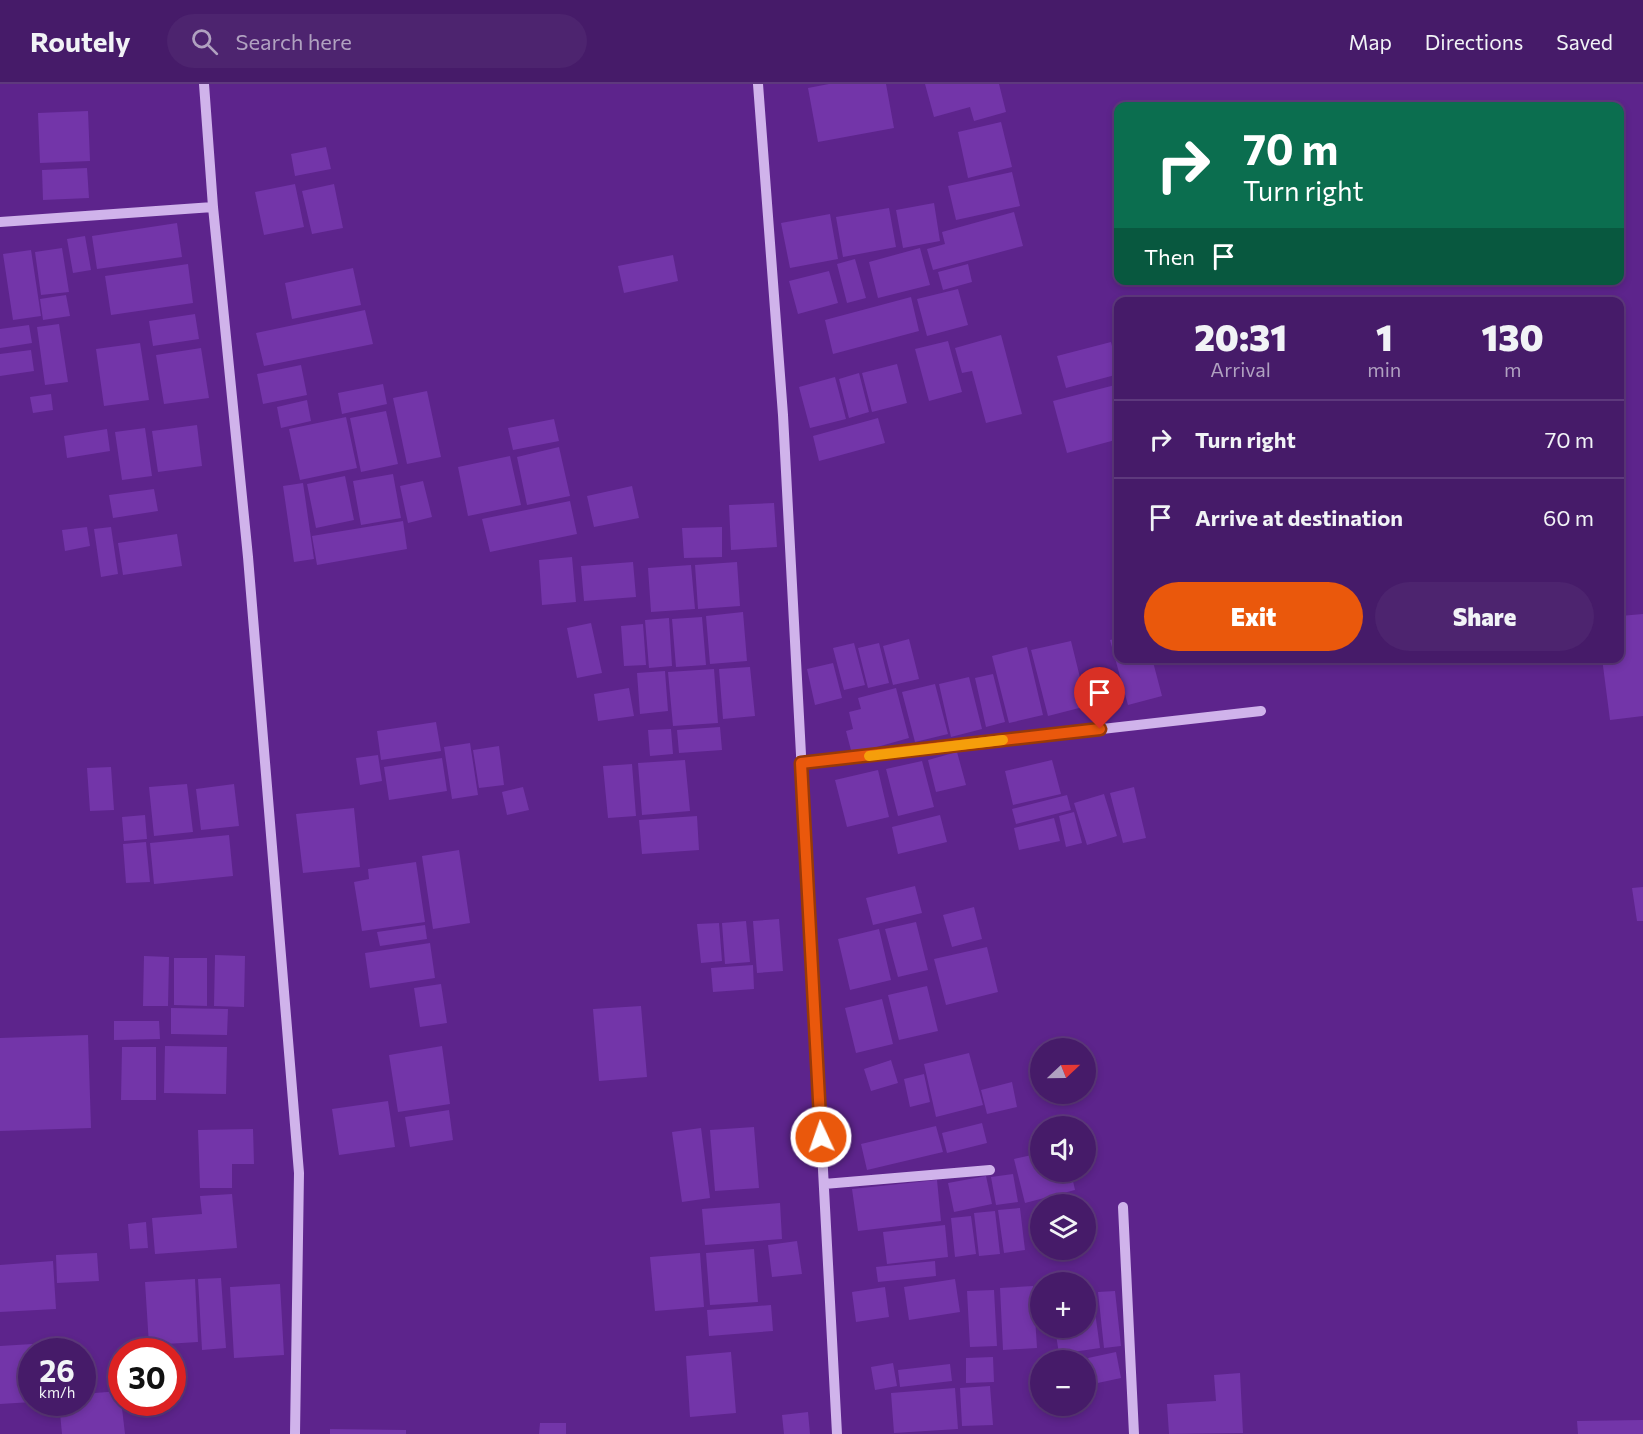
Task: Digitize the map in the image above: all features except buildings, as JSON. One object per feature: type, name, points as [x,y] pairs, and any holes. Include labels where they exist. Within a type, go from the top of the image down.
[{"type":"street","points":[[204,84],[213,207],[248,557],[299,1173],[295,1434]]},
{"type":"street","points":[[758,84],[783,415],[837,1434]]},
{"type":"street","points":[[0,222],[213,207]]},
{"type":"street","points":[[801,763],[1261,711]]},
{"type":"street","points":[[824,1184],[990,1170]]},
{"type":"street","points":[[1123,1207],[1134,1434]]},
{"type":"slow traffic","points":[[869,756],[1003,740]]},
{"type":"route","points":[[821,1137],[801,763],[1100,729]]}]
